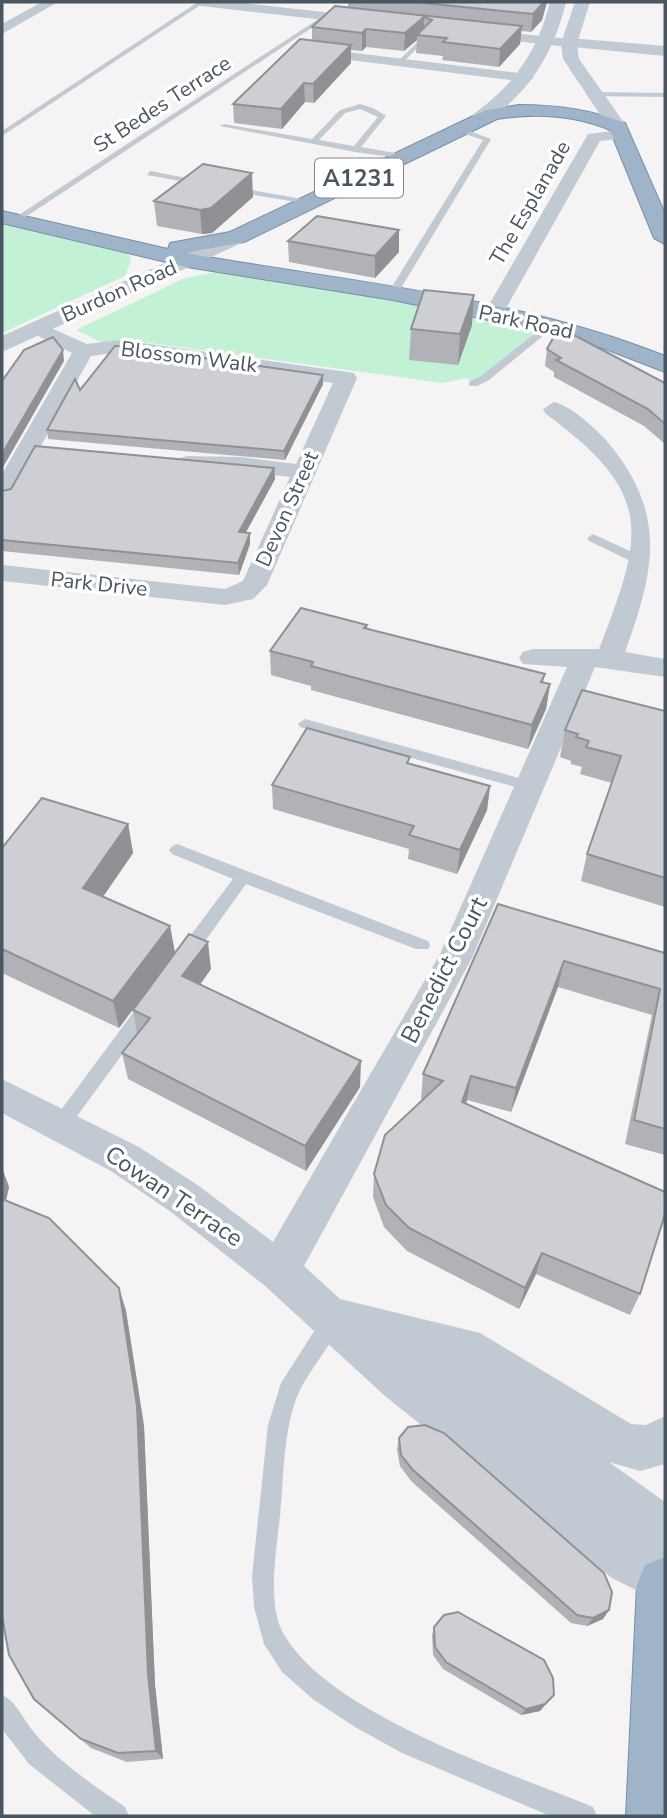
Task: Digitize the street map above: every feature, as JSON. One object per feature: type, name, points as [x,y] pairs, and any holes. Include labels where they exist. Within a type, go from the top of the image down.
[{"type":"highway","name":"A1231","points":[[481,117],[512,111],[549,110],[588,116],[619,131]]},
{"type":"highway","name":"Burdon Road","points":[[234,244],[307,202],[404,158],[481,117]]},
{"type":"highway","points":[[619,131],[665,238]]},
{"type":"highway","name":"Park Road","points":[[9,218],[187,260],[393,293],[550,326],[611,343],[665,365]]},
{"type":"highway","name":"A1231","points":[[131,246],[192,247],[234,244]]},
{"type":"highway","points":[[234,244],[260,272]]},
{"type":"highway","points":[[657,1816],[665,1585]]},
{"type":"main road","points":[[481,117],[500,104],[527,78],[545,40],[558,2]]},
{"type":"main road","points":[[582,2],[570,51],[590,90],[619,131]]},
{"type":"street","points":[[2,30],[51,2]]},
{"type":"street","points":[[201,2],[250,4],[386,23]]},
{"type":"street","points":[[414,26],[545,40],[570,51],[617,47],[665,51]]},
{"type":"street","points":[[296,50],[527,78]]},
{"type":"street","name":"The Esplanade","points":[[493,315],[594,137],[619,131]]},
{"type":"street","name":"Burdon Road","points":[[2,345],[144,278],[234,244]]},
{"type":"street","name":"Park Road","points":[[144,278],[200,269],[260,272]]},
{"type":"street","name":"Blossom Walk","points":[[37,328],[84,351],[121,346],[346,377]]},
{"type":"street","points":[[2,494],[32,447],[84,351]]},
{"type":"street","name":"Devon Street","points":[[196,594],[235,596],[254,584],[346,377]]},
{"type":"street","name":"Benedict Court","points":[[279,1271],[456,958],[530,786],[597,658],[643,562],[645,519],[635,488],[595,440],[554,409]]},
{"type":"street","points":[[32,447],[58,449]]},
{"type":"street","points":[[164,461],[204,465],[240,464],[304,472]]},
{"type":"street","name":"Park Drive","points":[[2,573],[196,594]]},
{"type":"street","points":[[533,658],[597,658],[665,668]]},
{"type":"street","name":"Cowan Terrace","points":[[2,1095],[125,1159],[185,1199],[279,1271],[334,1318],[400,1381],[615,1550],[646,1571],[665,1575]]},
{"type":"street","name":"Cowan Terrace","points":[[334,1318],[465,1348],[623,1444],[643,1450],[665,1438]]},
{"type":"street","name":"Cowan Terrace","points":[[393,1330],[665,1531]]},
{"type":"street","name":"Cowan Terrace","points":[[615,1550],[635,1577],[649,1603],[662,1654]]},
{"type":"lane","points":[[2,134],[201,2]]},
{"type":"lane","name":"St Bedes Terrace","points":[[9,218],[326,16]]},
{"type":"lane","points":[[400,62],[425,38]]},
{"type":"lane","points":[[590,90],[665,95]]},
{"type":"lane","points":[[314,141],[345,108],[376,112],[382,116],[355,150]]},
{"type":"lane","points":[[224,126],[404,158]]},
{"type":"lane","points":[[393,293],[487,139],[459,129]]},
{"type":"lane","points":[[150,173],[216,186]]},
{"type":"lane","points":[[229,188],[307,202]]},
{"type":"lane","points":[[473,384],[485,378],[550,326]]},
{"type":"lane","points":[[593,538],[643,562]]},
{"type":"lane","points":[[305,723],[530,786]]},
{"type":"lane","points":[[177,850],[422,945]]},
{"type":"lane","points":[[176,968],[243,877]]},
{"type":"lane","points":[[61,1124],[160,989]]},
{"type":"lane","points":[[334,1318],[296,1376],[277,1432],[265,1568],[265,1592],[272,1636],[288,1663],[307,1682],[351,1713],[460,1766],[584,1816]]},
{"type":"lane","points":[[2,1707],[29,1746],[60,1776],[116,1816]]},
{"type":"green space","points":[[2,221],[126,250],[131,261],[125,276],[2,333]]},
{"type":"green space","points":[[216,272],[368,295],[545,330],[473,384],[466,378],[443,383],[127,340],[105,344],[76,330],[185,278]]},
{"type":"building","points":[[414,2],[544,2],[533,14]]},
{"type":"building","points":[[335,6],[522,26],[500,49],[443,42],[447,38],[417,35],[432,20],[424,17],[405,33],[366,29],[362,33],[312,27]]},
{"type":"building","points":[[300,39],[351,45],[313,84],[304,83],[281,109],[233,104]]},
{"type":"building","points":[[203,164],[252,173],[211,208],[200,210],[154,201]]},
{"type":"building","points":[[317,216],[399,230],[375,256],[288,241]]},
{"type":"building","points":[[424,290],[474,295],[460,334],[411,329]]},
{"type":"building","points":[[559,327],[665,383],[665,424],[648,409],[556,360],[561,358],[547,349]]},
{"type":"building","points":[[53,337],[63,350],[2,454],[2,381],[24,350]]},
{"type":"building","points":[[115,346],[323,375],[284,451],[47,430],[75,379],[80,390]]},
{"type":"building","points":[[35,446],[274,468],[239,532],[250,533],[238,563],[2,540],[2,491],[11,489]]},
{"type":"building","points":[[301,608],[367,625],[364,628],[545,674],[541,682],[550,684],[532,725],[311,666],[313,662],[270,651]]},
{"type":"building","points":[[582,690],[665,711],[665,878],[587,854],[621,756],[586,747],[589,741],[565,730]]},
{"type":"building","points":[[307,728],[410,757],[407,763],[490,786],[460,850],[409,835],[414,826],[272,785]]},
{"type":"building","points":[[42,798],[128,824],[83,888],[170,926],[113,1001],[2,949],[2,848]]},
{"type":"building","points":[[498,904],[665,953],[665,1129],[634,1120],[660,989],[564,961],[516,1088],[471,1076],[462,1102],[665,1192],[665,1214],[640,1294],[542,1253],[525,1288],[409,1228],[386,1205],[374,1174],[385,1135],[443,1081],[423,1074]]},
{"type":"building","points":[[189,934],[208,942],[182,976],[361,1061],[305,1146],[122,1053],[150,1018],[133,1010]]},
{"type":"building","points":[[2,1199],[49,1218],[119,1288],[137,1406],[148,1674],[156,1751],[118,1753],[81,1739],[34,1699],[9,1655],[2,1616]]},
{"type":"building","points":[[425,1425],[444,1433],[604,1573],[612,1592],[609,1610],[593,1618],[577,1615],[413,1470],[401,1455],[399,1438],[408,1427]]},
{"type":"building","points":[[458,1612],[544,1660],[553,1678],[554,1695],[545,1704],[526,1709],[446,1662],[435,1647],[434,1627],[444,1615]]}]
